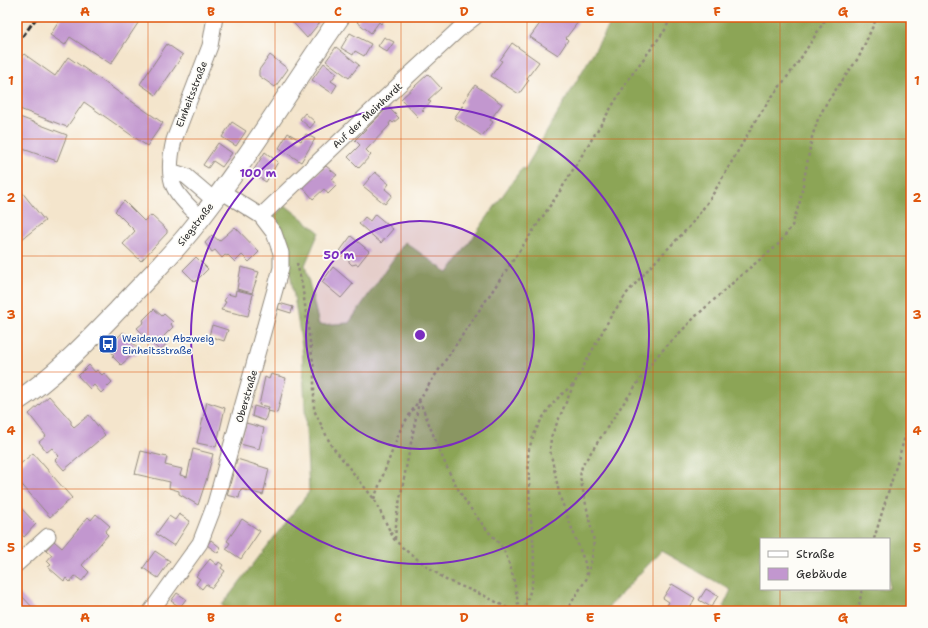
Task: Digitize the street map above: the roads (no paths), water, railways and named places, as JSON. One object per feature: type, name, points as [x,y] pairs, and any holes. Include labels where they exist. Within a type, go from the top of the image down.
[{"type":"street","name":"Einheitsstraße","points":[[201,218],[174,187],[171,171],[171,153],[174,140],[210,46],[215,17]]},
{"type":"street","name":"Siegstraße","points":[[17,401],[71,357],[176,249],[250,152],[340,17]]},
{"type":"street","name":"Auf der Meinhardt","points":[[261,216],[406,78],[474,17]]},
{"type":"street","points":[[171,171],[186,176],[218,195]]},
{"type":"street","name":"Oberstraße","points":[[151,611],[200,543],[215,504],[271,309],[281,268],[281,253],[274,233],[261,216],[218,195]]},
{"type":"street","points":[[17,564],[48,536]]},
{"type":"railway","points":[[17,25],[24,17]]},
{"type":"railway","points":[[17,44],[37,17]]},
{"type":"place","name":"Weidenau Abzweig Einheitsstraße","points":[[108,344]]}]
